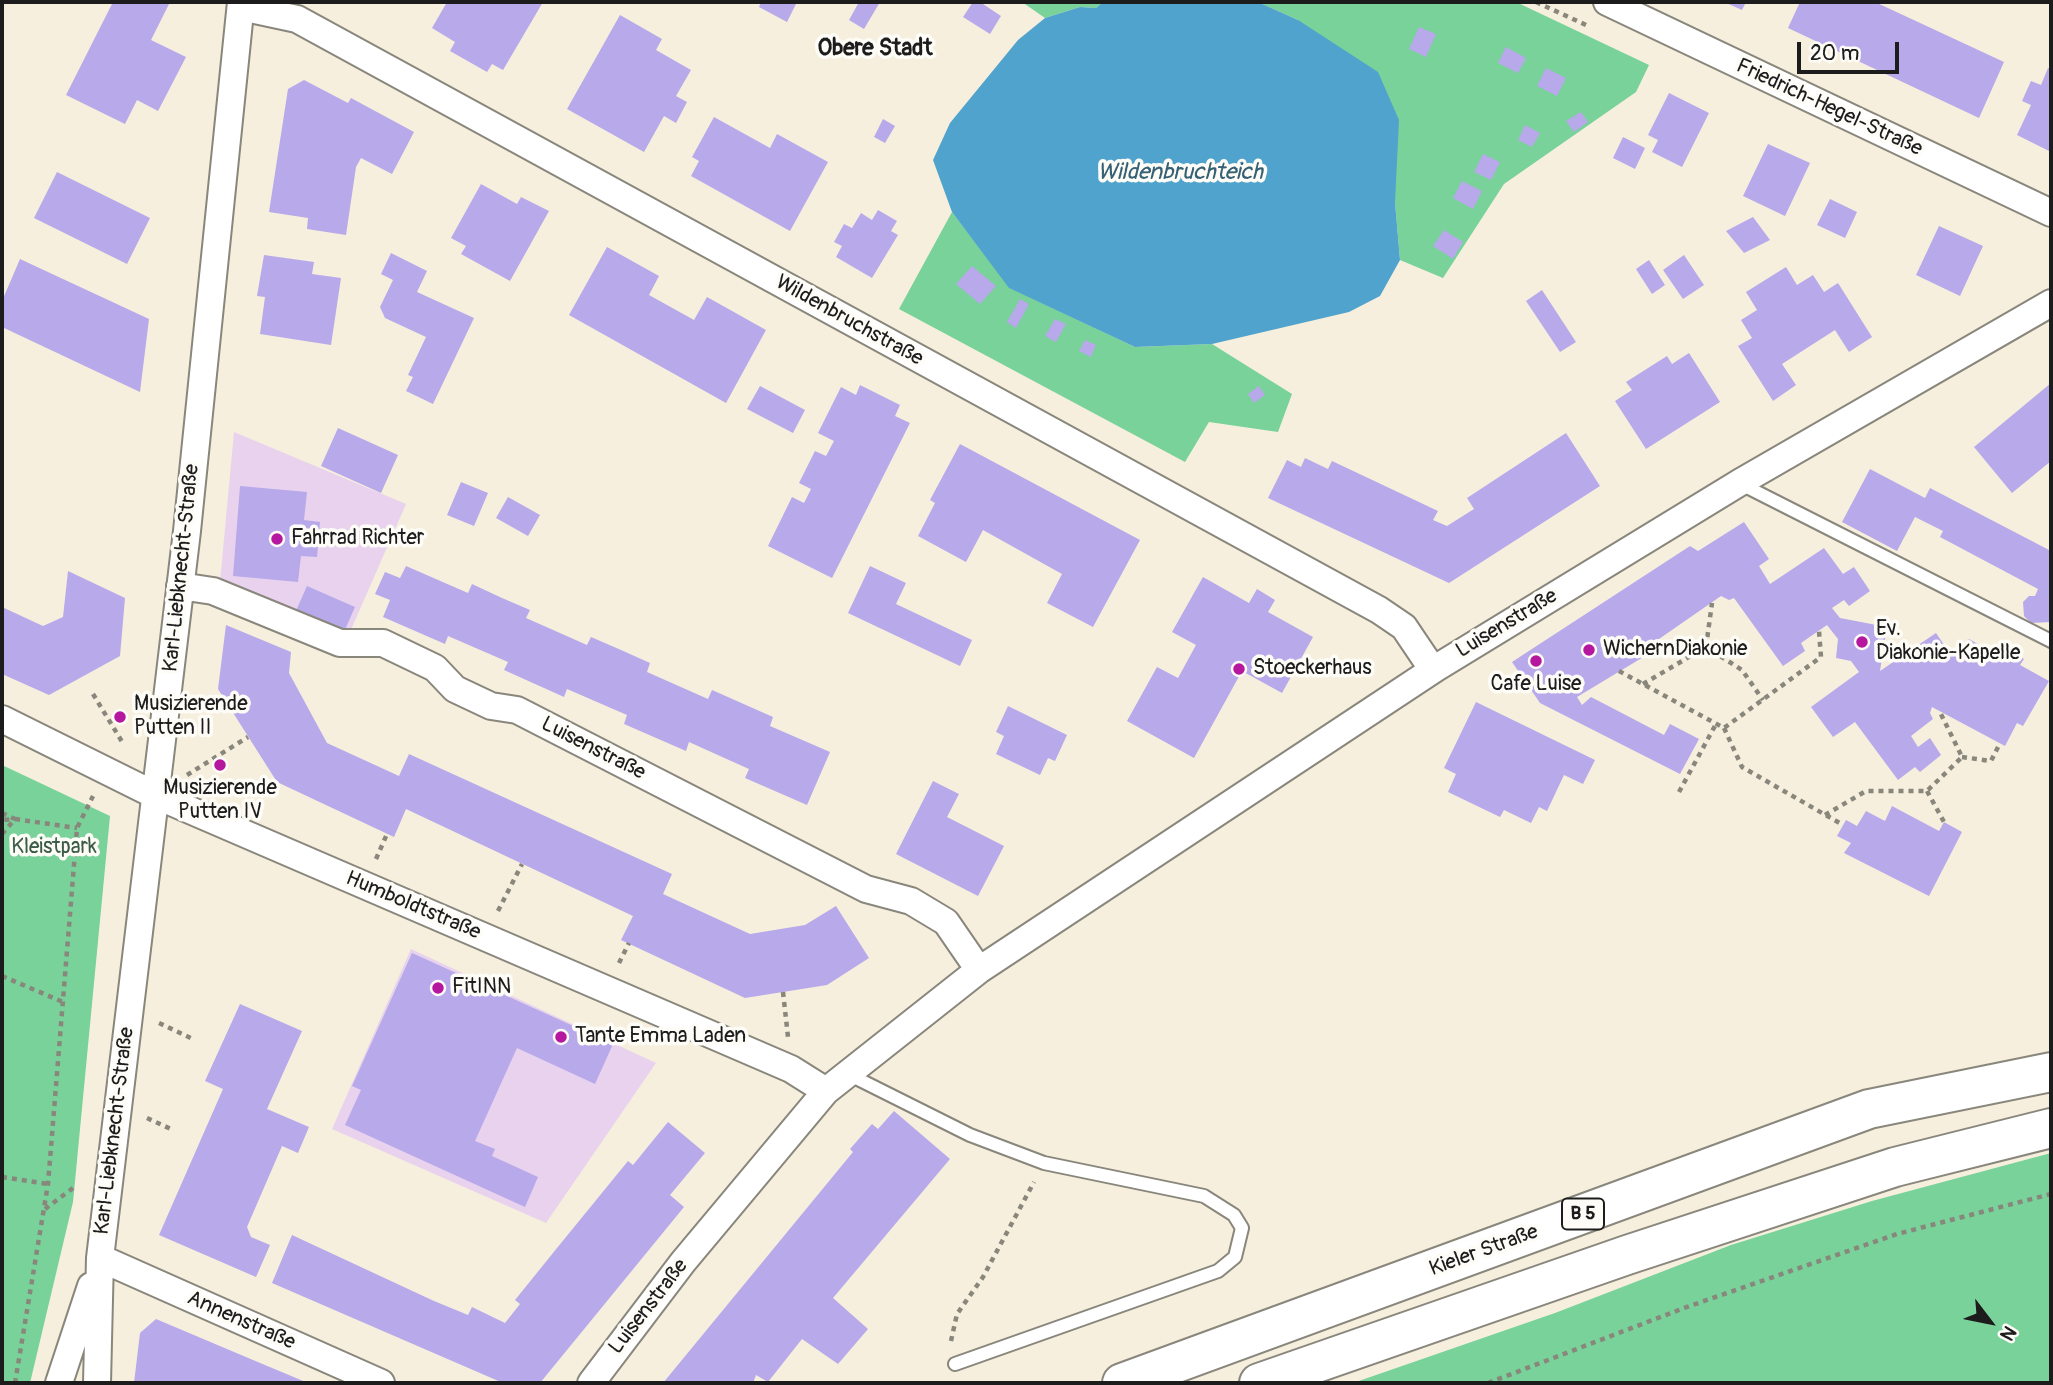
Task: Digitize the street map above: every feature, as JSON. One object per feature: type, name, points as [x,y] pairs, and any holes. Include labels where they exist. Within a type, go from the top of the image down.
[{"type":"main road","name":"Kieler Straße","points":[[1122,1383],[1869,1109],[2051,1072]]},
{"type":"main road","points":[[1259,1383],[1627,1255],[1895,1167],[2051,1128]]},
{"type":"street","name":"Friedrich-Hegel-Straße","points":[[1608,2],[2051,214]]},
{"type":"street","name":"Karl-Liebknecht-Straße","points":[[97,1383],[100,1258],[180,586],[241,4]]},
{"type":"street","name":"Wildenbruchstraße","points":[[241,4],[297,19],[1283,557],[1404,627],[1433,670]]},
{"type":"street","name":"Luisenstraße","points":[[591,1383],[683,1262],[826,1091],[979,970],[1433,670],[1739,483],[2051,303]]},
{"type":"street","name":"Luisenstraße","points":[[180,586],[213,591],[340,643],[383,643],[435,667],[455,689],[491,706],[517,710],[866,889],[911,901],[946,922],[979,970]]},
{"type":"street","name":"Humboldtstraße","points":[[2,719],[155,795],[792,1069],[826,1091]]},
{"type":"street","name":"Karl-Liebknecht-Straße","points":[[59,1383],[100,1258]]},
{"type":"street","name":"Annenstraße","points":[[100,1258],[381,1383]]},
{"type":"lane","points":[[1739,483],[2051,641]]},
{"type":"lane","points":[[848,1074],[970,1135],[1044,1163],[1204,1196],[1234,1215],[1242,1228],[1235,1257],[1218,1271],[955,1364]]},
{"type":"path","points":[[1706,647],[1712,603]]},
{"type":"path","points":[[1724,729],[1821,657],[1819,631]]},
{"type":"path","points":[[1643,684],[1706,647]]},
{"type":"path","points":[[1706,647],[1742,670],[1763,700]]},
{"type":"path","points":[[1619,671],[1724,729],[1742,767],[1843,825]]},
{"type":"path","points":[[1939,710],[1962,757]]},
{"type":"path","points":[[1679,792],[1716,724]]},
{"type":"path","points":[[155,795],[248,737]]},
{"type":"path","points":[[1962,757],[1991,761],[2000,743]]},
{"type":"path","points":[[1825,815],[1866,790],[1927,791],[1962,757]]},
{"type":"path","points":[[15,1383],[48,1184],[77,828],[106,770]]},
{"type":"path","points":[[1927,791],[1944,822]]},
{"type":"path","points":[[2,813],[15,819]]},
{"type":"path","points":[[2,820],[15,819],[77,828]]},
{"type":"path","points":[[2,834],[15,819]]},
{"type":"path","points":[[486,937],[522,864]]},
{"type":"path","points":[[2,976],[63,1002]]},
{"type":"path","points":[[783,992],[792,1069]]},
{"type":"path","points":[[130,1009],[195,1040]]},
{"type":"path","points":[[957,1314],[983,1277],[1044,1163]]},
{"type":"path","points":[[3,1179],[48,1184]]},
{"type":"path","points":[[1488,1383],[1684,1308],[1897,1234],[2051,1194]]},
{"type":"shaded area","points":[[234,432],[406,504],[350,632],[220,582]]},
{"type":"shaded area","points":[[411,949],[656,1063],[546,1223],[332,1129]]},
{"type":"green space","points":[[1022,2],[1103,2],[1096,8],[1080,7],[1045,18]]},
{"type":"green space","points":[[1258,2],[1516,2],[1649,65],[1636,92],[1504,184],[1443,278],[1400,260],[1395,202],[1298,20]]},
{"type":"green space","points":[[952,212],[1010,288],[1135,347],[1212,344],[1292,394],[1278,432],[1209,422],[1185,462],[899,309]]},
{"type":"green space","name":"Kleistpark","points":[[2,765],[110,816],[73,1202],[30,1383],[2,1383]]},
{"type":"green space","points":[[2051,1153],[2051,1383],[1353,1383],[1555,1313],[1731,1245],[1872,1201]]},
{"type":"water","name":"Wildenbruchteich","points":[[1103,2],[1258,2],[1298,20],[1378,72],[1399,120],[1395,202],[1400,260],[1380,296],[1349,312],[1212,344],[1135,347],[1009,288],[952,212],[933,160],[950,123],[1018,40],[1045,18],[1080,7],[1096,8]]},
{"type":"building","points":[[113,2],[170,2],[151,40],[186,57],[158,111],[137,100],[125,124],[66,95]]},
{"type":"building","points":[[447,2],[543,2],[503,70],[492,64],[487,72],[450,51],[455,42],[432,28]]},
{"type":"building","points":[[761,2],[797,2],[787,22],[759,7]]},
{"type":"building","points":[[859,2],[880,2],[864,29],[849,20]]},
{"type":"building","points":[[973,2],[980,2],[1001,16],[990,34],[963,17]]},
{"type":"building","points":[[1724,2],[1746,2],[1742,10]]},
{"type":"building","points":[[1800,2],[1875,2],[2004,62],[1979,118],[1788,28]]},
{"type":"building","points":[[620,15],[662,39],[656,50],[691,70],[676,96],[687,102],[676,123],[664,116],[644,152],[567,109]]},
{"type":"building","points":[[1419,27],[1436,34],[1426,57],[1409,49]]},
{"type":"building","points":[[1506,47],[1526,58],[1518,73],[1498,63]]},
{"type":"building","points":[[1546,68],[1566,78],[1557,96],[1537,86]]},
{"type":"building","points":[[2048,68],[2051,69],[2051,152],[2017,135],[2031,105],[2022,101],[2031,81],[2041,85]]},
{"type":"building","points":[[304,80],[348,103],[351,98],[414,132],[392,174],[361,158],[356,167],[346,235],[307,229],[308,218],[269,212],[288,89]]},
{"type":"building","points":[[1669,93],[1709,113],[1682,167],[1652,152],[1658,140],[1648,135]]},
{"type":"building","points":[[1581,112],[1588,122],[1574,132],[1566,121]]},
{"type":"building","points":[[714,117],[770,148],[777,134],[828,162],[790,231],[691,176],[699,161],[692,157]]},
{"type":"building","points":[[883,119],[895,126],[885,143],[874,137]]},
{"type":"building","points":[[1525,125],[1540,133],[1532,147],[1518,140]]},
{"type":"building","points":[[1623,137],[1645,148],[1635,169],[1613,158]]},
{"type":"building","points":[[1768,144],[1810,163],[1785,216],[1743,196]]},
{"type":"building","points":[[1483,154],[1500,162],[1491,180],[1474,172]]},
{"type":"building","points":[[57,172],[150,218],[127,264],[34,218]]},
{"type":"building","points":[[1462,181],[1482,191],[1473,209],[1453,198]]},
{"type":"building","points":[[481,184],[517,204],[521,197],[549,211],[510,281],[461,254],[466,246],[451,238]]},
{"type":"building","points":[[1830,199],[1857,212],[1845,238],[1817,225]]},
{"type":"building","points":[[878,210],[897,221],[891,231],[898,235],[872,278],[836,257],[842,246],[834,242],[844,224],[852,228],[861,213],[872,220]]},
{"type":"building","points":[[1753,217],[1770,240],[1744,253],[1726,231]]},
{"type":"building","points":[[1939,226],[1983,246],[1960,296],[1916,275]]},
{"type":"building","points":[[1444,230],[1463,242],[1453,259],[1433,246]]},
{"type":"building","points":[[607,247],[659,276],[649,295],[694,320],[707,297],[766,330],[726,403],[569,315]]},
{"type":"building","points":[[391,253],[427,271],[417,292],[474,318],[433,404],[406,391],[413,377],[408,375],[426,337],[385,318],[380,307],[393,280],[381,274]]},
{"type":"building","points":[[264,255],[314,262],[312,274],[341,278],[331,345],[260,334],[265,297],[257,296]]},
{"type":"building","points":[[1684,255],[1704,285],[1683,299],[1663,270]]},
{"type":"building","points":[[20,259],[149,319],[140,392],[2,327],[2,301]]},
{"type":"building","points":[[1649,260],[1665,285],[1652,294],[1636,269]]},
{"type":"building","points":[[972,266],[996,286],[980,304],[956,284]]},
{"type":"building","points":[[1786,267],[1797,285],[1813,275],[1824,292],[1838,283],[1872,337],[1849,352],[1835,330],[1782,364],[1796,385],[1773,401],[1738,346],[1752,338],[1741,320],[1757,310],[1746,292]]},
{"type":"building","points":[[1542,290],[1576,342],[1560,352],[1526,301]]},
{"type":"building","points":[[1020,299],[1029,304],[1016,328],[1007,322]]},
{"type":"building","points":[[1055,319],[1066,324],[1056,342],[1045,336]]},
{"type":"building","points":[[1085,340],[1096,345],[1091,357],[1079,351]]},
{"type":"building","points":[[1689,353],[1720,402],[1646,449],[1615,401],[1632,390],[1626,382],[1667,356],[1672,364]]},
{"type":"building","points":[[2051,383],[2051,461],[2012,493],[1974,447]]},
{"type":"building","points":[[860,385],[900,405],[895,416],[910,423],[832,578],[768,546],[792,497],[804,503],[811,489],[799,483],[815,451],[826,456],[834,441],[818,433],[841,387],[856,395]]},
{"type":"building","points":[[760,386],[805,410],[793,433],[747,409]]},
{"type":"building","points":[[1259,386],[1265,395],[1254,403],[1248,394]]},
{"type":"building","points":[[338,428],[398,455],[381,493],[321,466]]},
{"type":"building","points":[[1566,433],[1600,486],[1449,583],[1268,498],[1287,460],[1301,467],[1305,458],[1328,469],[1332,461],[1438,511],[1433,520],[1447,526],[1474,509],[1467,498]]},
{"type":"building","points":[[960,444],[1140,540],[1093,627],[1047,603],[1062,574],[983,530],[966,562],[918,536],[935,503],[930,500]]},
{"type":"building","points":[[1870,469],[1925,498],[1930,488],[2051,551],[2051,622],[2031,623],[2024,616],[2023,602],[2029,596],[2035,596],[2038,589],[1940,537],[1943,531],[1915,517],[1897,551],[1842,522]]},
{"type":"building","points":[[461,482],[488,493],[474,526],[447,515]]},
{"type":"building","name":"Fahrrad Richter","points":[[240,486],[307,492],[304,520],[320,522],[317,557],[301,556],[298,582],[233,576]]},
{"type":"building","points":[[508,497],[540,515],[528,536],[496,518]]},
{"type":"building","name":"WichernDiakonie","points":[[1744,522],[1769,559],[1759,566],[1770,584],[1824,548],[1843,574],[1854,567],[1870,591],[1849,606],[1844,600],[1832,608],[1840,618],[1887,627],[1880,671],[1936,633],[1947,649],[1960,657],[1969,639],[1997,655],[2000,646],[2024,659],[2020,665],[2049,681],[2023,726],[2017,723],[2005,746],[1932,707],[1930,713],[1933,719],[1911,736],[1918,747],[1930,738],[1941,755],[1920,772],[1915,767],[1898,780],[1855,722],[1833,737],[1811,707],[1859,672],[1851,661],[1836,658],[1838,639],[1827,625],[1801,643],[1805,651],[1783,666],[1734,598],[1729,600],[1721,596],[1646,648],[1650,653],[1577,697],[1582,705],[1591,697],[1664,735],[1670,724],[1699,739],[1680,774],[1540,703],[1512,662],[1690,546],[1698,551]]},
{"type":"building","points":[[406,566],[468,593],[472,584],[530,610],[526,618],[587,645],[591,637],[650,663],[647,672],[708,699],[712,690],[773,717],[770,726],[830,752],[807,805],[745,778],[749,769],[689,742],[686,751],[624,724],[627,715],[567,689],[564,697],[504,670],[508,662],[448,636],[445,644],[383,617],[390,600],[375,594],[385,572],[400,578]]},
{"type":"building","points":[[870,566],[906,583],[896,604],[972,640],[960,666],[848,613]]},
{"type":"building","points":[[68,571],[125,598],[120,656],[49,695],[2,674],[2,607],[43,626],[63,617]]},
{"type":"building","name":"Stoeckerhaus","points":[[1203,577],[1249,603],[1257,589],[1275,600],[1268,612],[1313,637],[1282,693],[1242,671],[1194,758],[1127,721],[1157,667],[1178,678],[1196,645],[1172,632]]},
{"type":"building","points":[[307,586],[355,607],[343,634],[295,613]]},
{"type":"building","points":[[226,625],[291,652],[289,673],[327,743],[399,776],[409,754],[672,874],[663,894],[750,934],[805,925],[836,906],[869,958],[827,985],[745,998],[621,940],[633,916],[406,809],[394,837],[277,782],[218,689]]},
{"type":"building","points":[[1476,702],[1595,760],[1583,784],[1564,775],[1547,811],[1539,807],[1531,823],[1504,810],[1500,817],[1448,792],[1456,774],[1444,768]]},
{"type":"building","points":[[1008,706],[1067,735],[1055,761],[1048,758],[1040,775],[996,754],[1004,736],[996,732]]},
{"type":"building","points":[[933,781],[959,794],[947,817],[1004,846],[978,896],[896,854]]},
{"type":"building","points":[[1892,806],[1939,831],[1944,822],[1962,832],[1929,896],[1844,853],[1851,843],[1837,836],[1846,820],[1857,826],[1866,811],[1885,821]]},
{"type":"building","points":[[412,953],[613,1044],[595,1084],[517,1048],[475,1141],[495,1149],[492,1156],[538,1177],[525,1207],[345,1125],[361,1090],[352,1086]]},
{"type":"building","points":[[240,1004],[302,1031],[267,1109],[309,1127],[298,1153],[282,1146],[247,1227],[251,1237],[270,1245],[256,1277],[159,1235],[223,1089],[205,1081]]},
{"type":"building","points":[[894,1111],[950,1159],[833,1298],[868,1329],[838,1364],[802,1339],[768,1382],[756,1375],[753,1383],[663,1383],[853,1152],[850,1149],[872,1124],[878,1129]]},
{"type":"building","points":[[668,1122],[705,1153],[670,1195],[684,1207],[540,1383],[503,1383],[272,1283],[292,1235],[434,1301],[468,1315],[472,1307],[505,1323],[520,1304],[515,1300],[557,1248],[628,1161],[633,1165]]},
{"type":"building","points":[[156,1319],[308,1383],[134,1383],[140,1333]]},
{"type":"place","name":"Fahrrad Richter","points":[[277,539]]},
{"type":"place","name":"Ev. Diakonie-Kapelle","points":[[1862,642]]},
{"type":"place","name":"WichernDiakonie","points":[[1589,650]]},
{"type":"place","name":"Cafe Luise","points":[[1536,661]]},
{"type":"place","name":"Stoeckerhaus","points":[[1239,669]]},
{"type":"place","name":"Musizierende Putten II","points":[[120,717]]},
{"type":"place","name":"Musizierende Putten IV","points":[[220,765]]},
{"type":"place","name":"FitINN","points":[[438,988]]},
{"type":"place","name":"Tante Emma Laden","points":[[561,1037]]},
{"type":"district","name":"Obere Stadt","points":[[875,49]]}]
